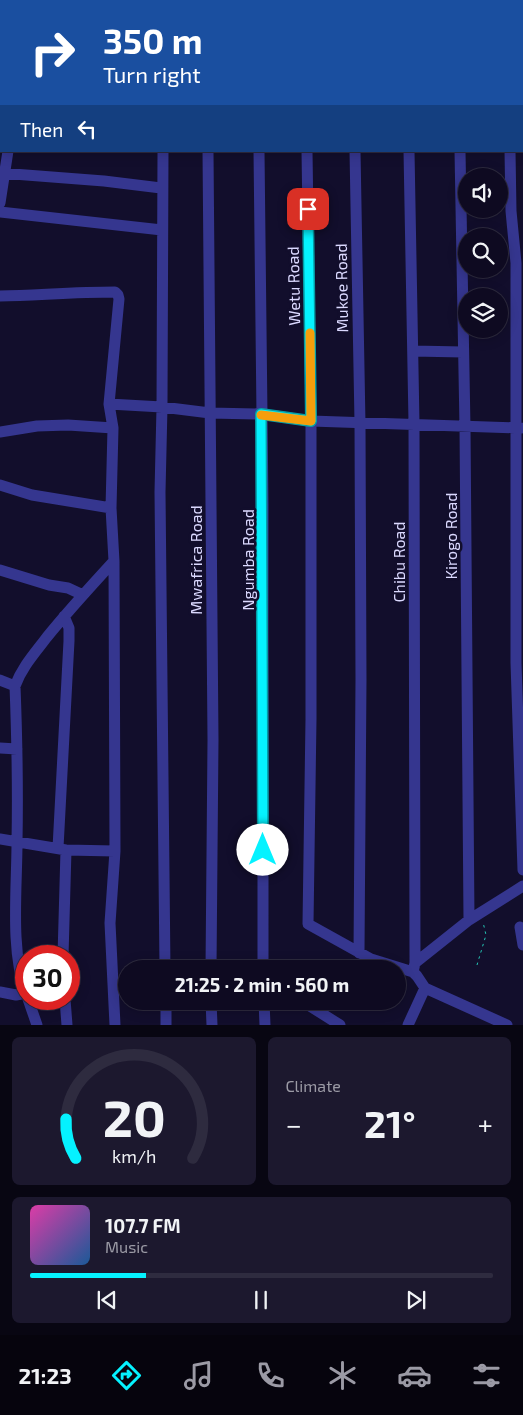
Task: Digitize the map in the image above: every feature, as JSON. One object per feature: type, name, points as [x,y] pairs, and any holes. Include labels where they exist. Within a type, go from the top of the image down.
[{"type":"street","points":[[0,203],[2,173],[8,152]]},
{"type":"street","points":[[162,152],[162,407],[160,492],[166,960]]},
{"type":"street","name":"Mwafrica Road","points":[[208,152],[212,740],[211,960]]},
{"type":"street","name":"Ngumba Road","points":[[259,152],[263,504],[263,960]]},
{"type":"street","name":"Wetu Road","points":[[307,152],[311,421],[311,719],[308,924],[359,953]]},
{"type":"street","name":"Mukoe Road","points":[[355,152],[360,423],[359,953]]},
{"type":"street","name":"Chibu Road","points":[[410,152],[414,423],[414,968]]},
{"type":"street","name":"Kirogo Road","points":[[460,152],[465,426],[469,920]]},
{"type":"street","points":[[510,152],[511,211],[516,263],[519,428],[516,663],[523,870]]},
{"type":"street","points":[[2,173],[104,181],[161,188]]},
{"type":"street","points":[[0,212],[162,230]]},
{"type":"street","points":[[0,296],[115,292],[119,299],[108,404],[113,428],[111,508],[114,561],[115,851],[110,923],[115,1025]]},
{"type":"street","points":[[413,351],[463,352]]},
{"type":"street","points":[[108,404],[162,407],[210,413],[261,414],[311,421],[519,428]]},
{"type":"street","points":[[0,432],[37,426],[68,425],[113,428]]},
{"type":"street","points":[[0,485],[32,495],[111,508]]},
{"type":"street","points":[[18,945],[15,686],[27,662],[64,616],[114,561]]},
{"type":"street","points":[[0,570],[49,585],[68,588],[83,595]]},
{"type":"street","points":[[63,945],[62,849],[69,641],[69,628],[64,616]]},
{"type":"street","points":[[0,680],[15,686]]},
{"type":"street","points":[[0,748],[17,749]]},
{"type":"street","points":[[0,839],[62,849],[115,851]]},
{"type":"street","points":[[414,968],[469,920],[521,888],[523,876]]},
{"type":"street","points":[[520,927],[523,945]]},
{"type":"street","points":[[359,953],[379,962],[414,968]]},
{"type":"street","points":[[414,968],[425,988],[507,1025]]},
{"type":"street","points":[[408,1025],[425,988]]},
{"type":"street","points":[[0,992],[15,995]]},
{"type":"street","points":[[32,1010],[37,1025]]},
{"type":"street","points":[[66,1010],[67,1025]]},
{"type":"street","points":[[166,1010],[166,1025]]},
{"type":"street","points":[[211,1010],[212,1025]]},
{"type":"street","points":[[264,1010],[265,1025]]},
{"type":"street","points":[[316,1010],[340,1025]]},
{"type":"path","points":[[477,965],[486,935],[480,912]]},
{"type":"slow traffic","points":[[261,415],[311,421],[310,333]]},
{"type":"route","points":[[263,850],[263,504],[261,414],[311,421],[308,209]]}]
